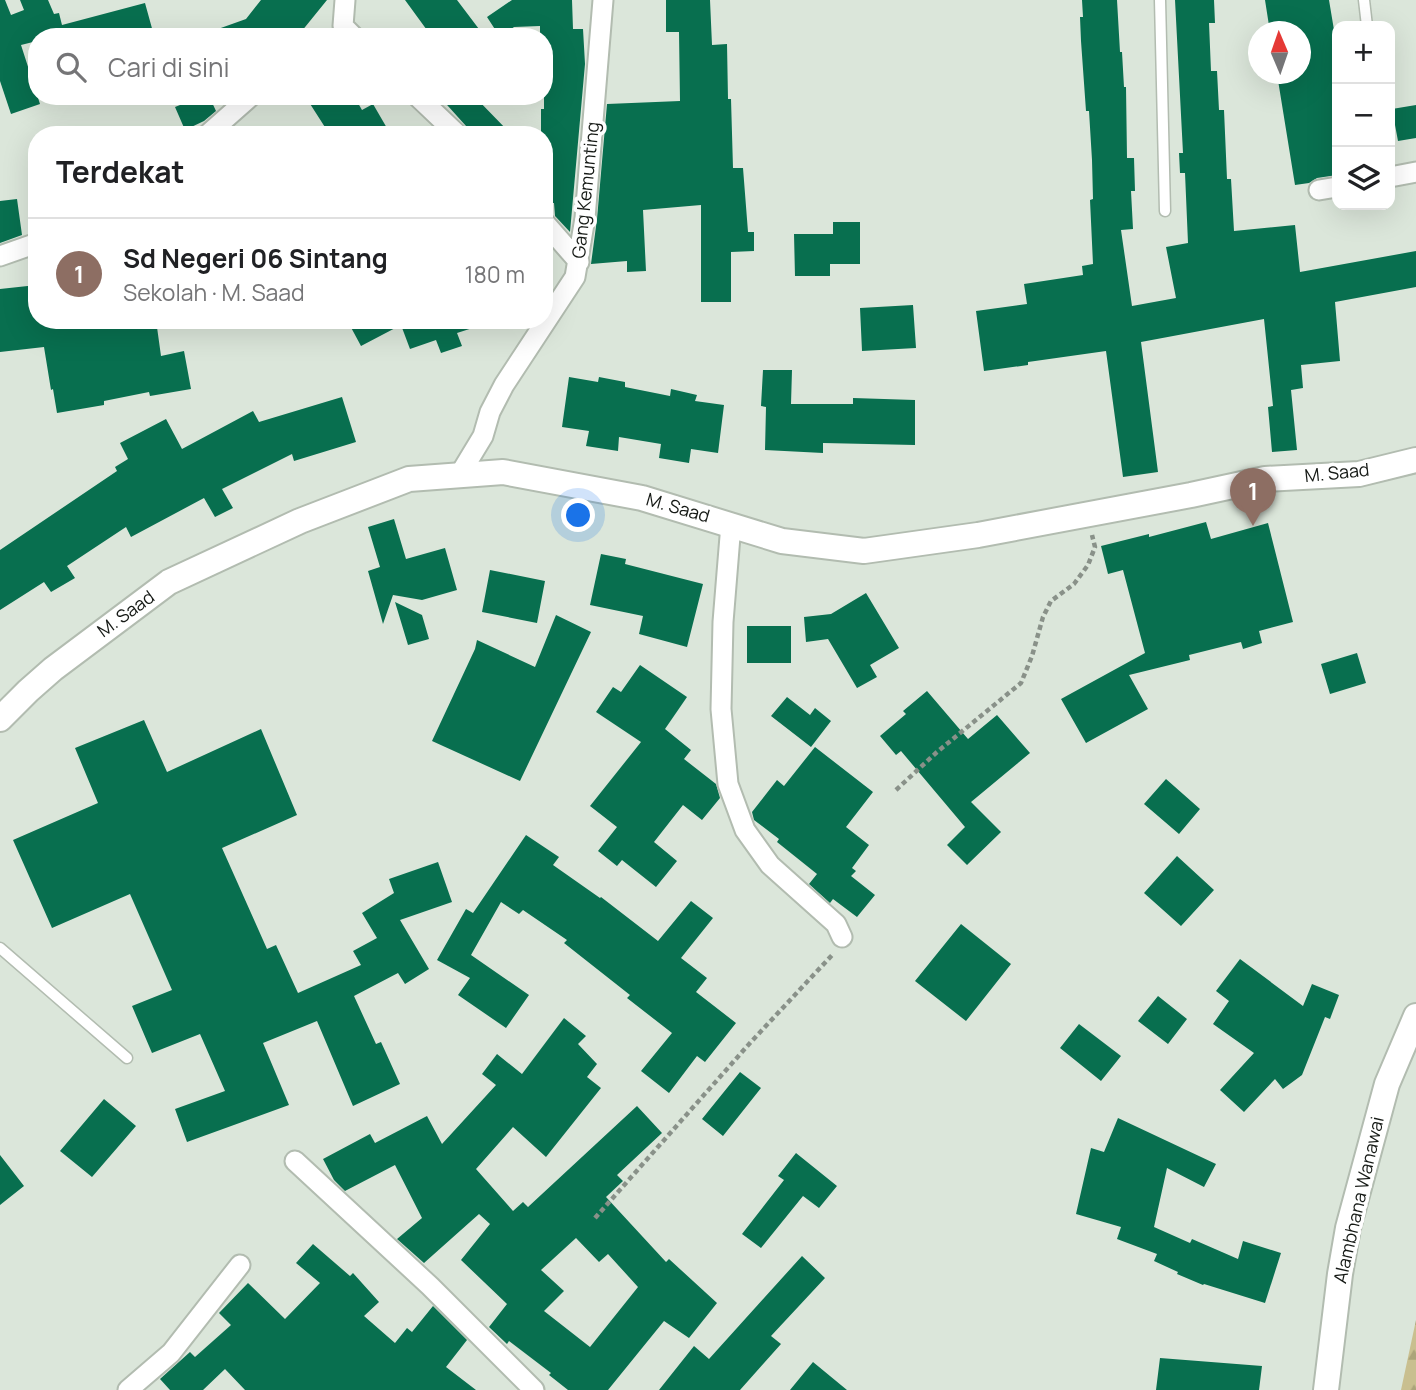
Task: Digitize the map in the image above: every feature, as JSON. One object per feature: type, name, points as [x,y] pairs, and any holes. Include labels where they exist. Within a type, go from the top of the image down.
[{"type":"street","points":[[342,28],[345,0]]},
{"type":"street","name":"Gang Kemunting","points":[[553,313],[575,277],[579,262],[603,0]]},
{"type":"street","points":[[217,126],[241,105]]},
{"type":"street","points":[[426,105],[449,126]]},
{"type":"street","points":[[1395,176],[1416,173]]},
{"type":"street","points":[[553,232],[579,262]]},
{"type":"street","points":[[0,256],[28,246]]},
{"type":"street","name":"Gang Kemunting","points":[[460,474],[483,436],[490,412],[504,385],[542,329]]},
{"type":"street","name":"M. Saad","points":[[0,719],[53,669],[169,582],[300,521],[409,479],[503,472],[642,498],[782,541],[864,551],[978,535],[1265,479],[1359,474],[1416,460]]},
{"type":"street","points":[[731,524],[723,622],[721,709],[728,784],[745,830],[770,865],[836,924],[842,937]]},
{"type":"street","name":"Alambhana Wanawai","points":[[1326,1390],[1348,1228],[1387,1084],[1416,1016]]},
{"type":"street","points":[[295,1161],[430,1286],[534,1390]]},
{"type":"street","points":[[128,1390],[170,1353],[240,1265]]},
{"type":"lane","points":[[1160,0],[1165,211]]},
{"type":"lane","points":[[1364,0],[1366,21]]},
{"type":"lane","points":[[0,948],[127,1058]]},
{"type":"path","points":[[896,790],[937,752],[1021,683],[1051,601],[1074,584],[1088,565],[1095,547],[1086,514]]},
{"type":"path","points":[[595,1218],[836,950],[842,937]]},
{"type":"green space","points":[[1416,1320],[1416,1390],[1401,1390]]},
{"type":"building","points":[[0,0],[5,0],[11,15],[24,10],[20,0],[48,0],[54,14],[59,13],[62,25],[145,3],[152,28],[28,28],[28,43],[21,45],[28,67],[28,105],[37,105],[11,114],[0,81]]},
{"type":"building","points":[[261,0],[327,0],[304,28],[221,28],[246,19]]},
{"type":"building","points":[[405,0],[457,0],[478,28],[425,28]]},
{"type":"building","points":[[512,0],[572,0],[573,29],[583,29],[585,64],[570,232],[555,216],[553,126],[541,126],[541,109],[544,109],[544,105],[553,105],[553,28],[494,28],[487,17]]},
{"type":"building","points":[[666,0],[710,0],[712,45],[727,44],[733,168],[743,168],[748,232],[754,232],[754,251],[731,252],[731,302],[701,302],[701,205],[643,210],[646,271],[627,272],[627,261],[591,264],[607,104],[680,101],[679,32],[666,32]]},
{"type":"building","points":[[1082,0],[1117,0],[1120,52],[1126,87],[1127,158],[1134,158],[1135,191],[1131,191],[1133,229],[1121,230],[1132,306],[1176,298],[1166,247],[1188,243],[1185,173],[1180,173],[1179,153],[1183,153],[1175,0],[1214,0],[1215,23],[1209,23],[1211,71],[1217,71],[1219,110],[1224,110],[1227,179],[1231,179],[1234,231],[1295,225],[1300,272],[1416,251],[1416,287],[1335,302],[1340,361],[1301,365],[1303,388],[1291,390],[1297,450],[1272,452],[1268,407],[1273,406],[1264,319],[1141,342],[1158,472],[1123,477],[1106,351],[984,371],[976,311],[1027,304],[1024,284],[1083,275],[1082,266],[1093,264],[1090,200],[1093,199],[1092,160],[1081,41]]},
{"type":"building","points":[[1265,0],[1329,0],[1332,21],[1332,176],[1295,185],[1279,84],[1311,84],[1311,21],[1268,21]]},
{"type":"building","points":[[213,105],[216,111],[193,126],[183,126],[175,107]]},
{"type":"building","points":[[311,105],[359,105],[362,110],[374,105],[386,126],[324,126]]},
{"type":"building","points":[[447,105],[483,105],[503,126],[466,126]]},
{"type":"building","points":[[1416,105],[1416,138],[1398,141],[1395,108]]},
{"type":"building","points":[[17,199],[22,235],[0,243],[0,201]]},
{"type":"building","points":[[833,222],[860,222],[860,264],[830,264],[830,276],[795,276],[794,234],[833,234]]},
{"type":"building","points":[[28,286],[28,329],[157,329],[161,356],[184,351],[191,389],[150,396],[149,392],[104,401],[104,405],[57,413],[44,347],[0,352],[0,289]]},
{"type":"building","points":[[913,305],[916,348],[862,351],[860,308]]},
{"type":"building","points":[[352,329],[393,329],[361,346]]},
{"type":"building","points":[[402,329],[469,329],[457,333],[462,346],[441,353],[436,340],[410,349]]},
{"type":"building","points":[[763,370],[792,370],[791,404],[853,404],[853,398],[915,400],[915,445],[823,443],[823,453],[765,450],[766,407],[761,406]]},
{"type":"building","points":[[569,377],[598,382],[599,377],[625,382],[625,387],[670,396],[671,389],[697,395],[695,401],[724,405],[718,453],[691,449],[689,463],[659,458],[661,444],[619,437],[618,451],[586,446],[589,431],[562,427]]},
{"type":"building","points":[[342,397],[356,442],[294,461],[292,454],[222,489],[233,508],[215,517],[204,498],[131,537],[126,527],[67,566],[75,578],[51,592],[44,582],[0,610],[0,550],[117,471],[115,467],[128,459],[120,443],[166,419],[182,449],[253,411],[259,422]]},
{"type":"building","points":[[394,519],[406,559],[445,548],[457,590],[422,600],[393,595],[383,624],[368,571],[380,567],[368,527]]},
{"type":"building","points":[[1206,522],[1211,539],[1268,523],[1293,622],[1259,631],[1262,643],[1243,649],[1241,642],[1189,655],[1190,660],[1129,675],[1148,709],[1086,743],[1061,699],[1145,653],[1123,570],[1108,574],[1101,546]]},
{"type":"building","points":[[601,554],[626,559],[625,564],[703,584],[687,647],[639,634],[643,616],[590,605]]},
{"type":"building","points":[[490,570],[545,581],[537,623],[482,612]]},
{"type":"building","points":[[866,593],[899,648],[870,665],[877,677],[857,688],[828,639],[806,642],[804,617],[831,614]]},
{"type":"building","points":[[395,602],[422,615],[429,639],[408,645]]},
{"type":"building","points":[[556,615],[591,632],[520,781],[432,741],[477,640],[535,667]]},
{"type":"building","points":[[747,626],[791,626],[791,663],[747,663]]},
{"type":"building","points":[[1357,653],[1366,683],[1330,694],[1321,664]]},
{"type":"building","points":[[640,665],[687,697],[665,729],[691,750],[684,759],[716,784],[720,798],[702,820],[683,805],[654,842],[677,861],[656,887],[622,860],[617,866],[598,851],[617,827],[590,806],[641,742],[596,712],[613,687],[621,692]]},
{"type":"building","points":[[927,691],[968,739],[997,715],[1030,753],[971,802],[1001,832],[967,865],[947,845],[965,827],[901,751],[896,755],[880,736],[906,714],[903,711]]},
{"type":"building","points":[[787,697],[810,715],[815,708],[831,721],[811,747],[771,716]]},
{"type":"building","points":[[144,720],[167,772],[261,729],[297,815],[222,848],[267,949],[276,945],[298,993],[361,965],[353,951],[377,938],[362,913],[394,893],[389,879],[438,862],[452,902],[400,920],[429,969],[405,984],[398,973],[354,996],[376,1044],[381,1042],[400,1084],[353,1106],[317,1021],[263,1043],[289,1105],[187,1142],[175,1109],[225,1091],[200,1034],[152,1053],[132,1006],[172,990],[130,894],[52,928],[13,840],[98,803],[75,748]]},
{"type":"building","points":[[815,747],[873,792],[846,827],[869,845],[852,868],[856,871],[851,876],[875,895],[857,917],[833,899],[830,903],[809,884],[817,874],[777,842],[779,839],[754,820],[752,812],[777,780],[784,786]]},
{"type":"building","points":[[1166,779],[1200,809],[1179,834],[1144,804]]},
{"type":"building","points":[[526,835],[559,857],[553,865],[601,897],[658,941],[691,901],[713,918],[681,958],[707,978],[696,992],[736,1023],[705,1062],[697,1056],[669,1093],[641,1071],[672,1033],[627,998],[630,995],[564,943],[567,940],[523,910],[519,914],[501,902],[471,955],[529,995],[506,1028],[458,995],[470,978],[437,960],[466,909],[473,913]]},
{"type":"building","points":[[1177,856],[1214,890],[1181,926],[1144,893]]},
{"type":"building","points":[[961,924],[1011,964],[966,1021],[915,981]]},
{"type":"building","points":[[1240,959],[1303,1006],[1312,984],[1339,995],[1330,1019],[1325,1017],[1302,1075],[1283,1089],[1275,1079],[1244,1112],[1220,1090],[1254,1053],[1213,1024],[1229,1001],[1216,991]]},
{"type":"building","points":[[1158,996],[1187,1019],[1168,1044],[1138,1021]]},
{"type":"building","points":[[564,1018],[586,1036],[578,1044],[597,1064],[587,1077],[601,1088],[546,1157],[513,1127],[476,1169],[513,1211],[523,1202],[528,1207],[637,1106],[662,1133],[617,1175],[623,1181],[606,1197],[666,1262],[669,1259],[717,1303],[689,1338],[664,1321],[608,1390],[568,1390],[549,1375],[551,1373],[509,1341],[507,1344],[489,1327],[507,1304],[461,1260],[490,1224],[479,1214],[424,1263],[397,1239],[422,1218],[395,1165],[345,1191],[334,1180],[323,1159],[370,1134],[375,1143],[427,1116],[442,1144],[496,1085],[482,1074],[497,1054],[522,1074]],"holes":[[[576,1238],[599,1262],[608,1254],[638,1287],[590,1347],[544,1311],[564,1291],[541,1270]]]},
{"type":"building","points":[[1079,1024],[1121,1056],[1101,1081],[1060,1048]]},
{"type":"building","points":[[740,1072],[761,1088],[723,1136],[702,1119]]},
{"type":"building","points":[[104,1099],[136,1126],[92,1177],[60,1151]]},
{"type":"building","points":[[1118,1118],[1216,1164],[1204,1187],[1167,1168],[1154,1227],[1190,1243],[1192,1239],[1238,1259],[1243,1241],[1281,1253],[1265,1303],[1203,1285],[1177,1274],[1178,1272],[1154,1261],[1157,1254],[1117,1239],[1121,1227],[1076,1214],[1091,1148],[1104,1152]]},
{"type":"building","points":[[796,1153],[837,1186],[819,1208],[803,1196],[761,1248],[742,1234],[784,1180],[778,1176]]},
{"type":"building","points":[[0,1155],[24,1186],[0,1205]]},
{"type":"building","points":[[313,1244],[350,1276],[353,1273],[379,1302],[364,1316],[395,1343],[407,1328],[412,1332],[433,1306],[467,1340],[446,1367],[476,1390],[245,1390],[225,1369],[203,1390],[170,1390],[160,1379],[190,1352],[195,1357],[231,1325],[219,1313],[248,1283],[285,1319],[320,1283],[296,1263]]},
{"type":"building","points":[[802,1256],[825,1278],[771,1336],[781,1344],[740,1390],[659,1390],[694,1346],[709,1359]]},
{"type":"building","points":[[1160,1358],[1262,1366],[1259,1390],[1156,1390]]},
{"type":"building","points":[[813,1362],[847,1390],[790,1390]]},
{"type":"place","name":"Sd Negeri 06 Sintang","points":[[1253,526]]}]
